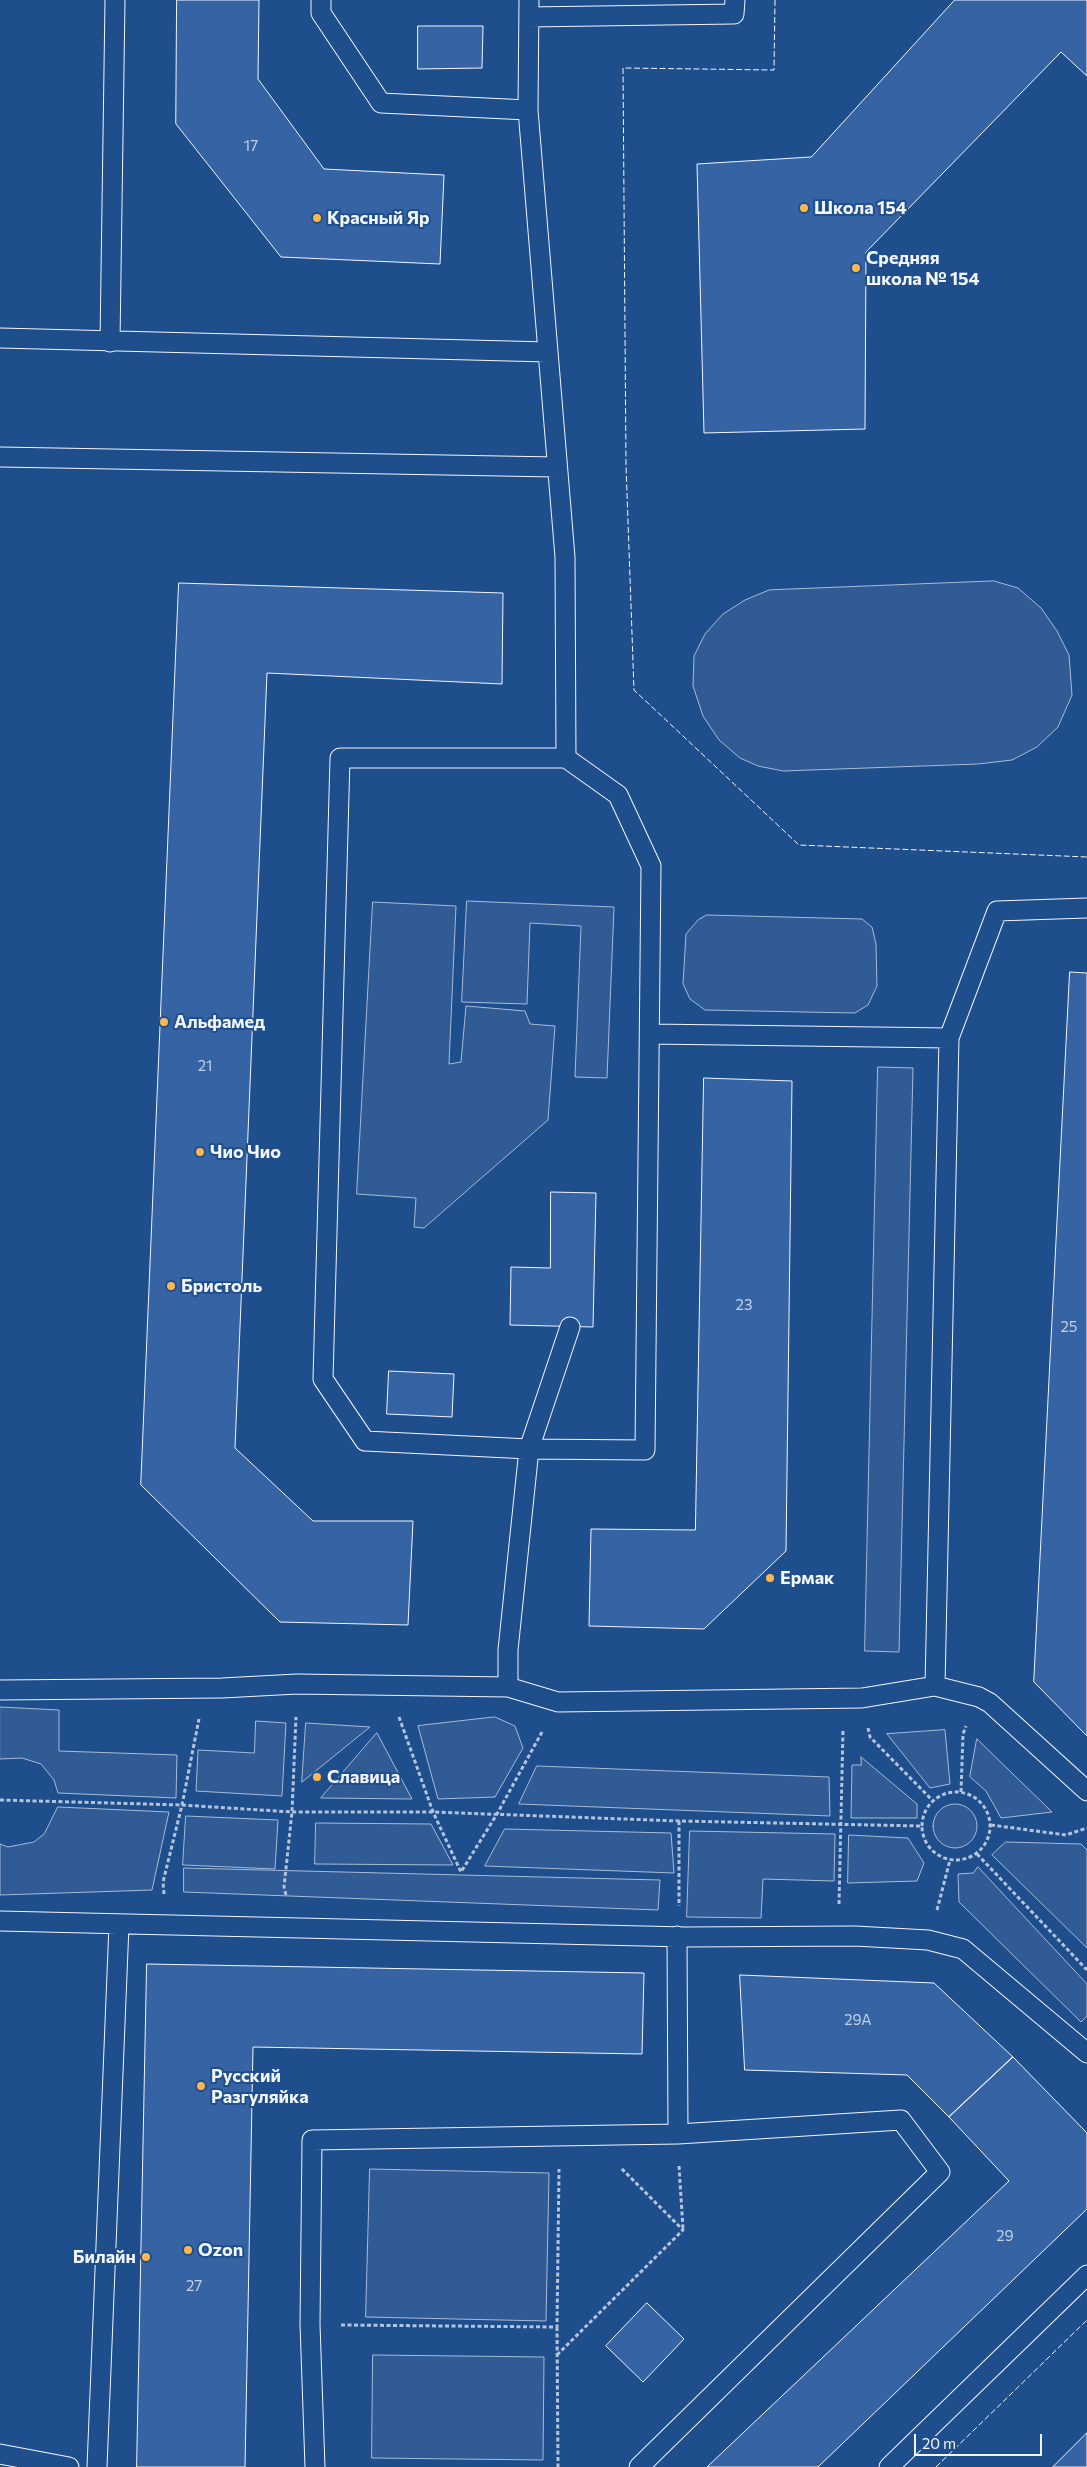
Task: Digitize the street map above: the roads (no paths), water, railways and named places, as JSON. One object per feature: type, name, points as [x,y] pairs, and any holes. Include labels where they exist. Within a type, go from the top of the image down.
[{"type":"lane","points":[[110,342],[114,0]]},
{"type":"lane","points":[[321,0],[321,13],[381,103],[528,110]]},
{"type":"lane","points":[[566,758],[565,557],[528,110],[529,8],[734,14],[734,0]]},
{"type":"lane","points":[[0,338],[548,352]]},
{"type":"lane","points":[[0,457],[556,466]]},
{"type":"lane","points":[[340,758],[566,758],[618,795],[651,866],[651,1034],[645,1450],[529,1449],[365,1441],[323,1379],[340,758]]},
{"type":"lane","points":[[935,1686],[949,1038],[998,911],[1087,908]]},
{"type":"lane","points":[[651,1034],[949,1038]]},
{"type":"lane","points":[[508,1687],[508,1650],[529,1449],[570,1326]]},
{"type":"lane","points":[[0,1690],[222,1688],[297,1684],[508,1687],[558,1702],[862,1698],[935,1686],[979,1697],[990,1704],[1087,1791]]},
{"type":"lane","points":[[0,1922],[677,1936],[873,1937],[928,1940],[963,1949],[1087,2053]]},
{"type":"lane","points":[[97,2467],[119,1925]]},
{"type":"lane","points":[[677,1936],[678,2134]]},
{"type":"lane","points":[[315,2467],[310,2324],[312,2140],[678,2134],[901,2120],[940,2172],[640,2467]]},
{"type":"lane","points":[[889,2467],[1087,2275]]},
{"type":"lane","points":[[0,2454],[69,2467]]},
{"type":"place","name":"Школа 154","points":[[804,208]]},
{"type":"place","name":"Красный Яр","points":[[317,218]]},
{"type":"place","name":"Средняя школа № 154","points":[[856,268]]},
{"type":"place","name":"Альфамед","points":[[164,1022]]},
{"type":"place","name":"Чио Чио","points":[[200,1152]]},
{"type":"place","name":"Бристоль","points":[[171,1286]]},
{"type":"place","name":"Ермак","points":[[770,1578]]},
{"type":"place","name":"Славица","points":[[317,1777]]},
{"type":"place","name":"Русский Разгуляйка","points":[[201,2086]]},
{"type":"place","name":"Ozon","points":[[188,2250]]},
{"type":"place","name":"Билайн","points":[[146,2257]]}]
